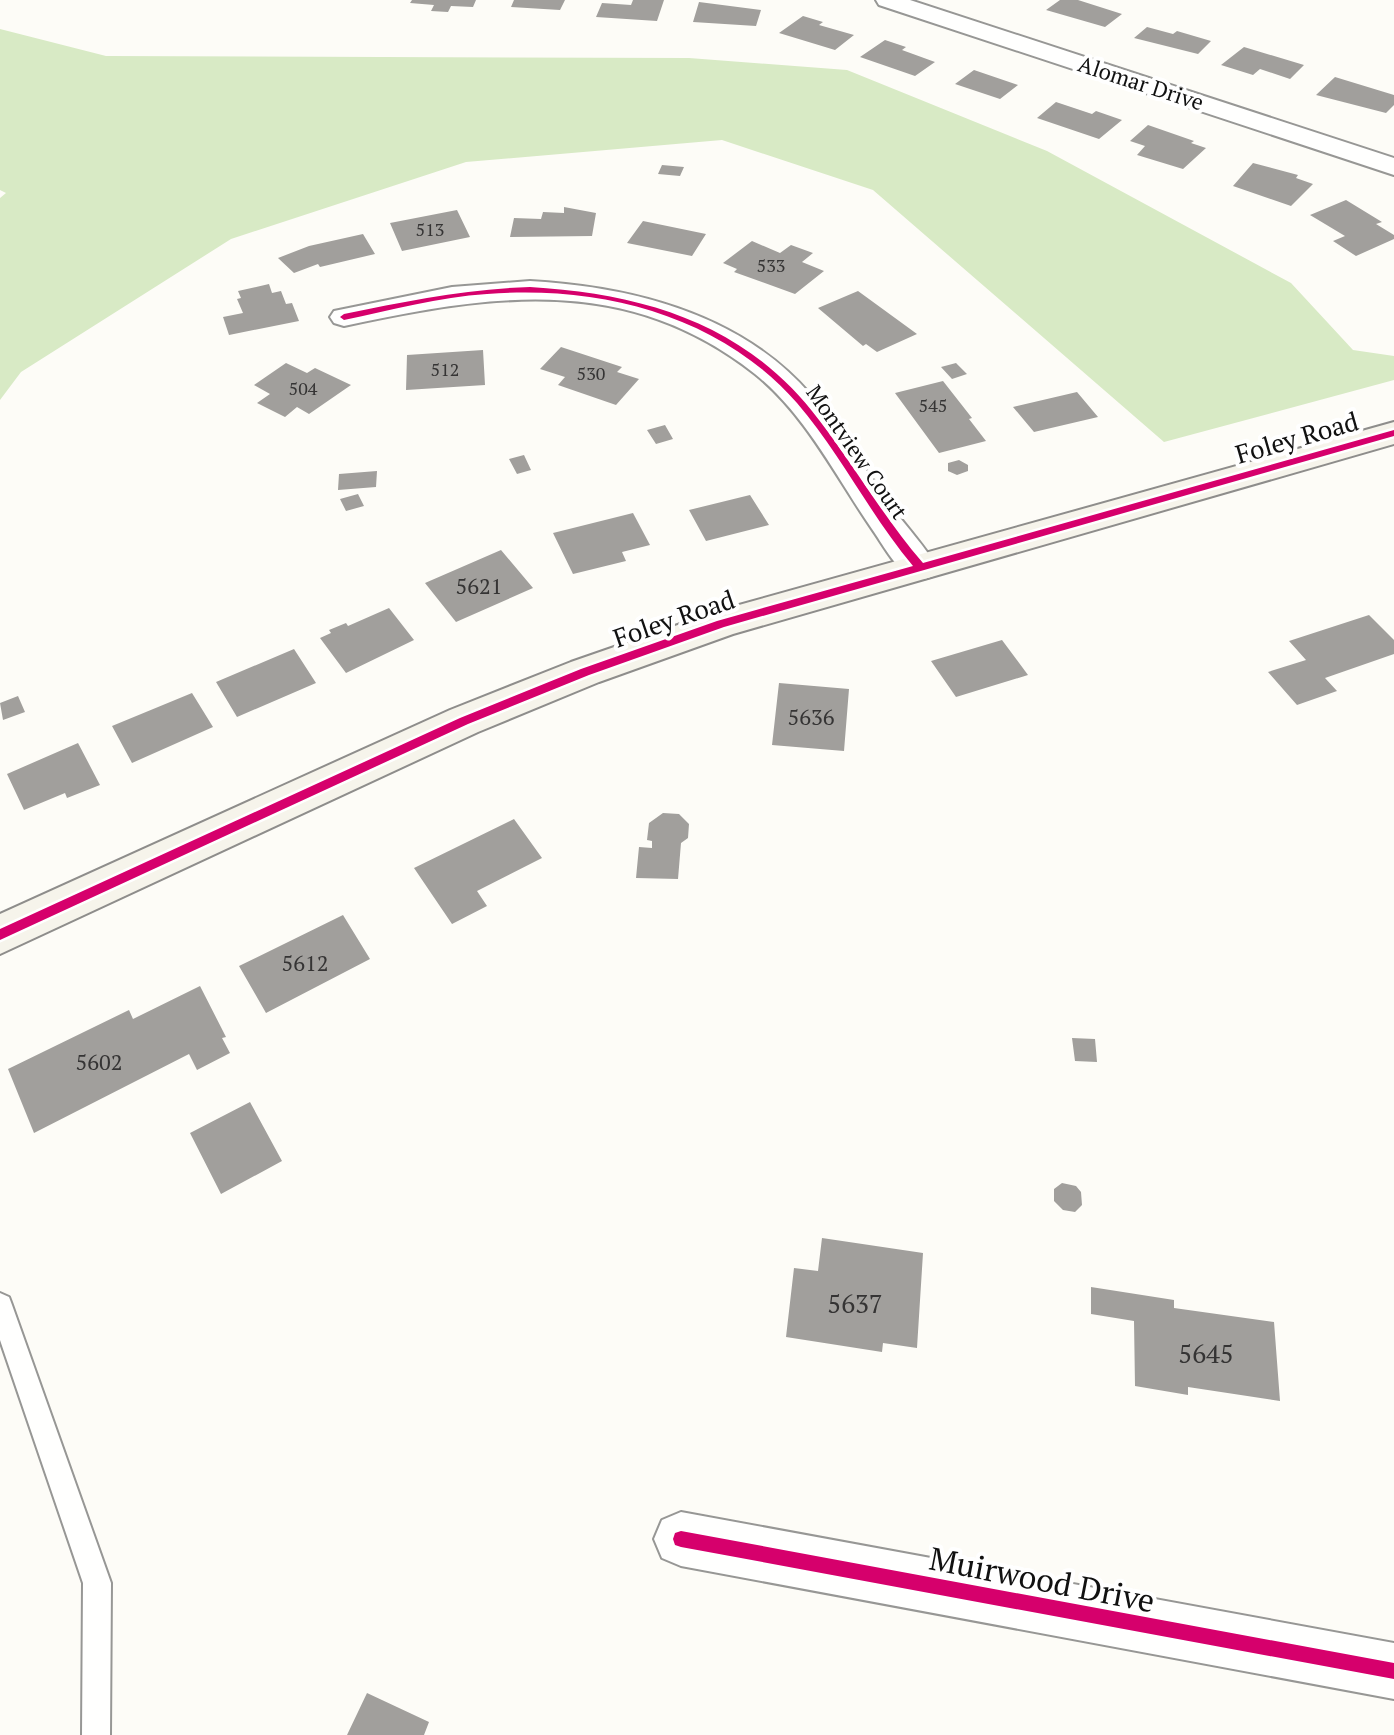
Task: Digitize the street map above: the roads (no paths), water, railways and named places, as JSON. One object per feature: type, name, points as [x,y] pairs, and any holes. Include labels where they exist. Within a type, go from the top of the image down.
[{"type":"street","name":"Alomar Drive","points":[[887,0],[1394,167]]},
{"type":"street","name":"Montview Court","points":[[344,317],[446,296],[536,290],[625,301],[708,329],[745,350],[774,373],[801,403],[892,536],[921,568]]},
{"type":"street","name":"Foley Road","points":[[0,935],[464,721],[585,672],[721,624],[1394,433]]},
{"type":"street","name":"Muirwood Drive","points":[[681,1539],[1394,1671]]},
{"type":"lane","points":[[0,1305],[97,1583],[96,1735]]}]
